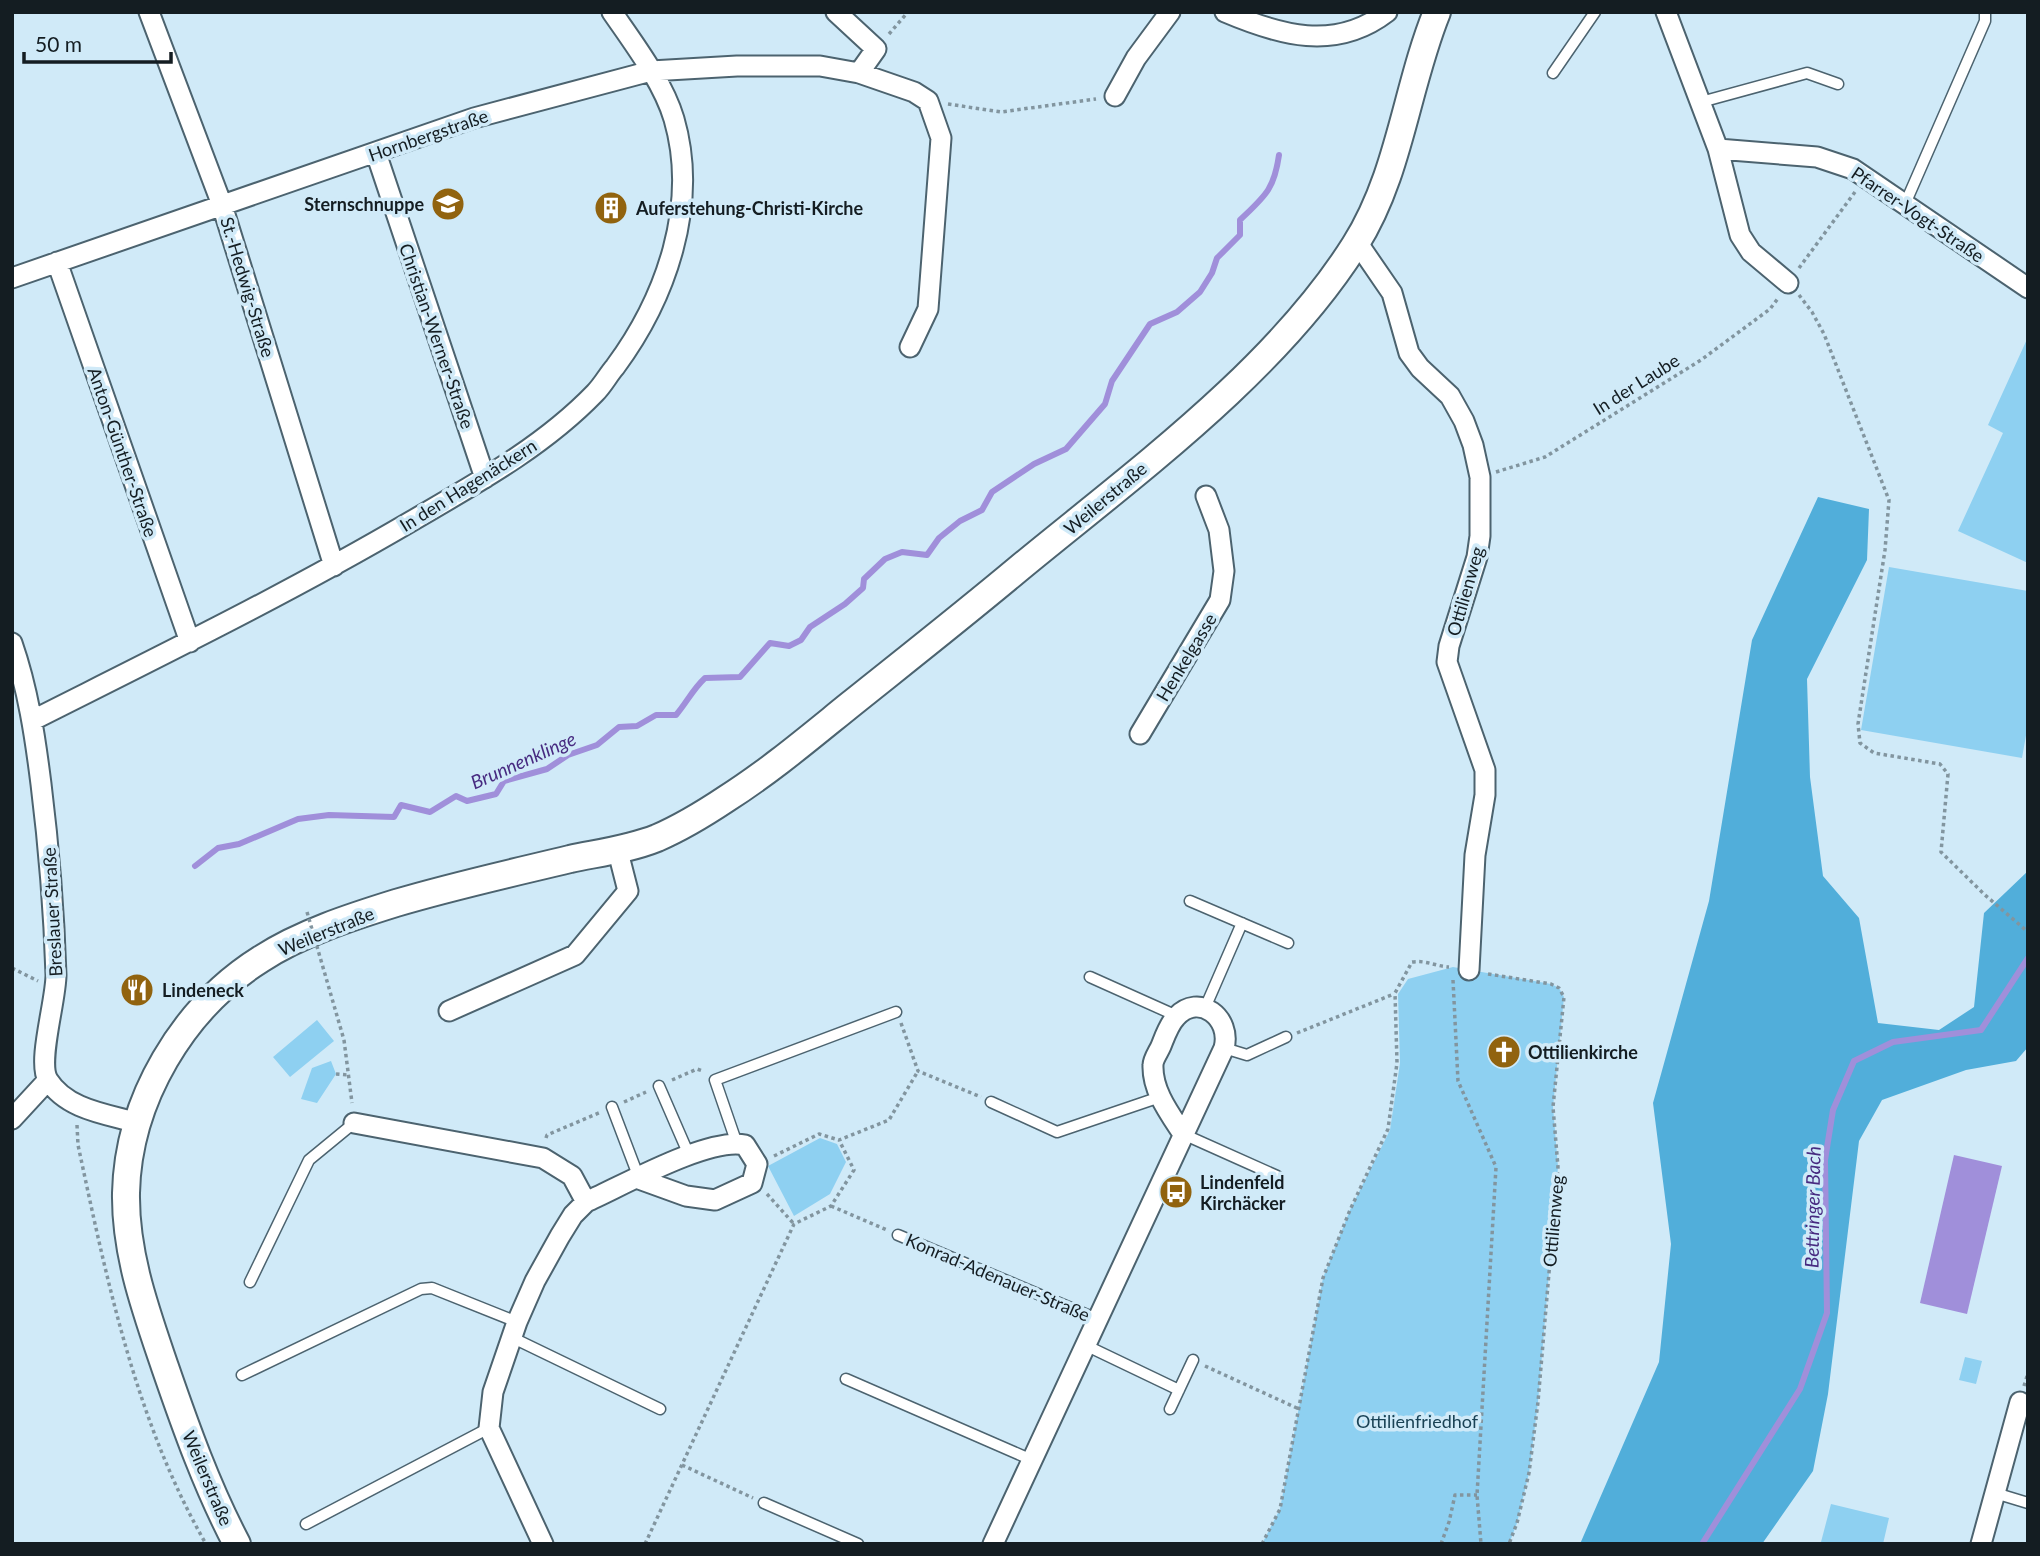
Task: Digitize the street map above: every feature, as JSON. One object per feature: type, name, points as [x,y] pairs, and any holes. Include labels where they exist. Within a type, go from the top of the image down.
[{"type":"main road","name":"Weilerstraße","points":[[237,1544],[200,1467],[137,1283],[126,1196],[130,1158],[146,1097],[187,1026],[220,990],[262,958],[317,931],[395,904],[489,878],[656,838],[726,799],[793,750],[990,593],[1164,448],[1247,374],[1305,313],[1357,242],[1389,167],[1437,12]]},
{"type":"street","name":"St.-Hedwig-Straße","points":[[149,12],[222,205],[334,566]]},
{"type":"street","name":"In den Hagenäckern","points":[[33,720],[334,566],[485,478],[540,441],[596,392],[636,338],[668,269],[681,216],[683,160],[674,117],[652,71],[612,12]]},
{"type":"street","points":[[836,12],[876,49],[859,73]]},
{"type":"street","points":[[1115,96],[1136,58],[1170,12]]},
{"type":"street","points":[[1225,12],[1261,27],[1295,36],[1327,36],[1348,32],[1377,20],[1387,12]]},
{"type":"street","points":[[1666,12],[1718,149],[1740,235],[1751,252],[1788,283]]},
{"type":"street","name":"Hornbergstraße","points":[[12,278],[474,118],[652,71],[737,66],[820,66],[859,73],[914,92],[928,101]]},
{"type":"street","points":[[910,347],[928,309],[936,231],[941,138],[928,101]]},
{"type":"street","name":"Pfarrer-Vogt-Straße","points":[[1718,149],[1817,157],[1843,165],[1866,176],[2028,288]]},
{"type":"street","name":"Christian-Werner-Straße","points":[[376,153],[485,478]]},
{"type":"street","name":"Ottilienweg","points":[[1357,242],[1392,293],[1409,353],[1420,368],[1450,396],[1464,421],[1473,444],[1480,477],[1480,536],[1477,557],[1449,646],[1447,662],[1485,770],[1485,795],[1461,968]]},
{"type":"street","name":"Anton-Günther-Straße","points":[[57,261],[190,642]]},
{"type":"street","name":"Henkelgasse","points":[[1140,734],[1220,600],[1224,571],[1219,530],[1206,496]]},
{"type":"street","name":"Breslauer Straße","points":[[12,643],[33,720],[49,842],[56,990],[44,1067],[48,1080]]},
{"type":"street","points":[[449,1011],[575,955],[628,891],[617,848]]},
{"type":"street","points":[[1183,1134],[1160,1097],[1153,1065],[1177,1016],[1195,1007],[1214,1012],[1221,1020],[1226,1038],[1224,1048]]},
{"type":"street","name":"Konrad-Adenauer-Straße","points":[[993,1544],[1224,1048]]},
{"type":"street","points":[[12,1119],[48,1080],[76,1106],[138,1123]]},
{"type":"street","points":[[354,1123],[543,1158],[572,1176],[586,1202]]},
{"type":"street","points":[[543,1544],[489,1427],[494,1392],[514,1329],[535,1281],[560,1236],[573,1215],[586,1202],[689,1155],[727,1143],[745,1145],[754,1173],[715,1200],[686,1196],[639,1178]]},
{"type":"street","points":[[1981,1544],[2020,1402]]},
{"type":"lane","points":[[1553,73],[1595,12]]},
{"type":"lane","points":[[1905,204],[1985,22],[1985,12]]},
{"type":"lane","points":[[1701,102],[1807,73],[1838,84]]},
{"type":"lane","points":[[1190,901],[1288,943]]},
{"type":"lane","points":[[1205,1009],[1241,923]]},
{"type":"lane","points":[[1090,977],[1177,1016]]},
{"type":"lane","points":[[737,1144],[715,1080],[896,1012]]},
{"type":"lane","points":[[1224,1048],[1247,1055],[1286,1037]]},
{"type":"lane","points":[[659,1086],[689,1155]]},
{"type":"lane","points":[[991,1102],[1057,1132],[1160,1097]]},
{"type":"lane","points":[[612,1107],[639,1178]]},
{"type":"lane","points":[[250,1282],[309,1160],[354,1123]]},
{"type":"lane","points":[[1183,1134],[1277,1175]]},
{"type":"lane","name":"Konrad-Adenauer-Straße","points":[[898,1235],[1097,1319]]},
{"type":"lane","points":[[242,1375],[421,1289],[432,1288],[514,1329],[660,1409]]},
{"type":"lane","name":"Konrad-Adenauer-Straße","points":[[1085,1345],[1179,1390]]},
{"type":"lane","points":[[1170,1409],[1193,1360]]},
{"type":"lane","points":[[846,1379],[1032,1460]]},
{"type":"lane","points":[[306,1524],[489,1427]]},
{"type":"lane","points":[[1995,1493],[2028,1503]]},
{"type":"lane","points":[[765,1503],[858,1544]]},
{"type":"path","points":[[876,49],[908,12]]},
{"type":"path","points":[[928,101],[1001,112],[1115,96]]},
{"type":"path","name":"In der Laube","points":[[1480,477],[1545,457],[1701,360],[1770,309],[1866,176]]},
{"type":"path","points":[[1788,283],[1812,312],[1824,334],[1889,500],[1885,550],[1858,723],[1860,743],[1874,752],[1940,764],[1948,774],[1941,852],[2027,932]]},
{"type":"path","points":[[307,912],[344,1040],[354,1123]]},
{"type":"path","points":[[1262,1544],[1280,1509],[1323,1278],[1350,1210],[1388,1129],[1397,1063],[1395,993],[1412,962],[1426,961],[1436,967],[1461,968],[1458,1081],[1496,1167],[1477,1495],[1481,1544]]},
{"type":"path","points":[[12,968],[56,990]]},
{"type":"path","name":"Ottilienweg","points":[[1461,968],[1551,984],[1559,988],[1564,997],[1553,1107],[1558,1167],[1538,1402],[1529,1473],[1509,1544]]},
{"type":"path","points":[[1286,1037],[1395,993]]},
{"type":"path","points":[[896,1012],[918,1070],[991,1102]]},
{"type":"path","points":[[794,1224],[764,1190],[754,1173],[819,1133],[839,1140],[889,1120],[918,1070]]},
{"type":"path","points":[[336,1074],[348,1075]]},
{"type":"path","points":[[645,1544],[794,1224],[831,1206],[854,1170],[839,1140]]},
{"type":"path","points":[[831,1206],[898,1235]]},
{"type":"path","points":[[1193,1360],[1299,1409]]},
{"type":"path","points":[[682,1465],[765,1503]]},
{"type":"path","points":[[1441,1544],[1455,1496],[1477,1495]]},
{"type":"green space","points":[[2028,337],[2028,563],[1958,531],[2003,433],[1988,425]]},
{"type":"green space","points":[[1889,567],[2028,591],[2028,724],[2022,758],[1861,730]]},
{"type":"green space","name":"Ottilienfriedhof","points":[[1453,967],[1551,984],[1559,988],[1564,997],[1553,1107],[1558,1167],[1538,1402],[1529,1473],[1517,1523],[1509,1544],[1262,1544],[1280,1509],[1323,1278],[1350,1210],[1390,1130],[1400,1063],[1398,994],[1408,979]]},
{"type":"green space","points":[[317,1020],[334,1041],[290,1077],[273,1057]]},
{"type":"green space","points":[[331,1061],[336,1074],[317,1103],[301,1099],[312,1068]]},
{"type":"green space","points":[[820,1138],[837,1144],[846,1162],[830,1194],[794,1216],[768,1166]]},
{"type":"green space","points":[[1965,1357],[1982,1361],[1976,1384],[1959,1380]]},
{"type":"green space","points":[[1831,1504],[1889,1518],[1883,1544],[1821,1542]]},
{"type":"shaded area","points":[[1818,497],[1869,509],[1867,560],[1807,679],[1810,777],[1823,876],[1859,918],[1878,1023],[1939,1030],[1974,1007],[1984,913],[2028,871],[2028,1047],[2016,1061],[1966,1070],[1882,1100],[1859,1141],[1828,1394],[1813,1471],[1762,1544],[1580,1544],[1659,1362],[1671,1244],[1653,1103],[1709,901],[1752,640]]},
{"type":"shaded area","points":[[1954,1155],[2002,1166],[1967,1314],[1920,1303]]},
{"type":"waterway","name":"Brunnenklinge","points":[[195,866],[218,848],[239,844],[298,819],[329,815],[394,817],[401,805],[430,812],[456,796],[467,801],[496,794],[504,781],[547,769],[568,755],[597,745],[619,727],[637,726],[656,715],[676,715],[705,678],[740,677],[770,643],[789,646],[801,640],[810,627],[845,604],[863,588],[864,579],[885,559],[902,552],[927,555],[939,538],[960,521],[982,510],[992,492],[1034,464],[1066,449],[1105,404],[1112,381],[1150,324],[1177,312],[1200,292],[1212,273],[1217,258],[1240,235],[1240,220],[1267,192],[1279,155]]},
{"type":"waterway","name":"Bettringer Bach","points":[[1702,1544],[1800,1389],[1827,1313],[1825,1160],[1833,1110],[1854,1061],[1893,1042],[1981,1030],[2028,958]]},
{"type":"place","name":"Sternschnuppe","points":[[448,204]]},
{"type":"place","name":"Auferstehung-Christi-Kirche","points":[[611,208]]},
{"type":"place","name":"Lindeneck","points":[[137,990]]},
{"type":"place","name":"Ottilienkirche","points":[[1504,1052]]},
{"type":"place","name":"Lindenfeld Kirchäcker","points":[[1176,1192]]}]
